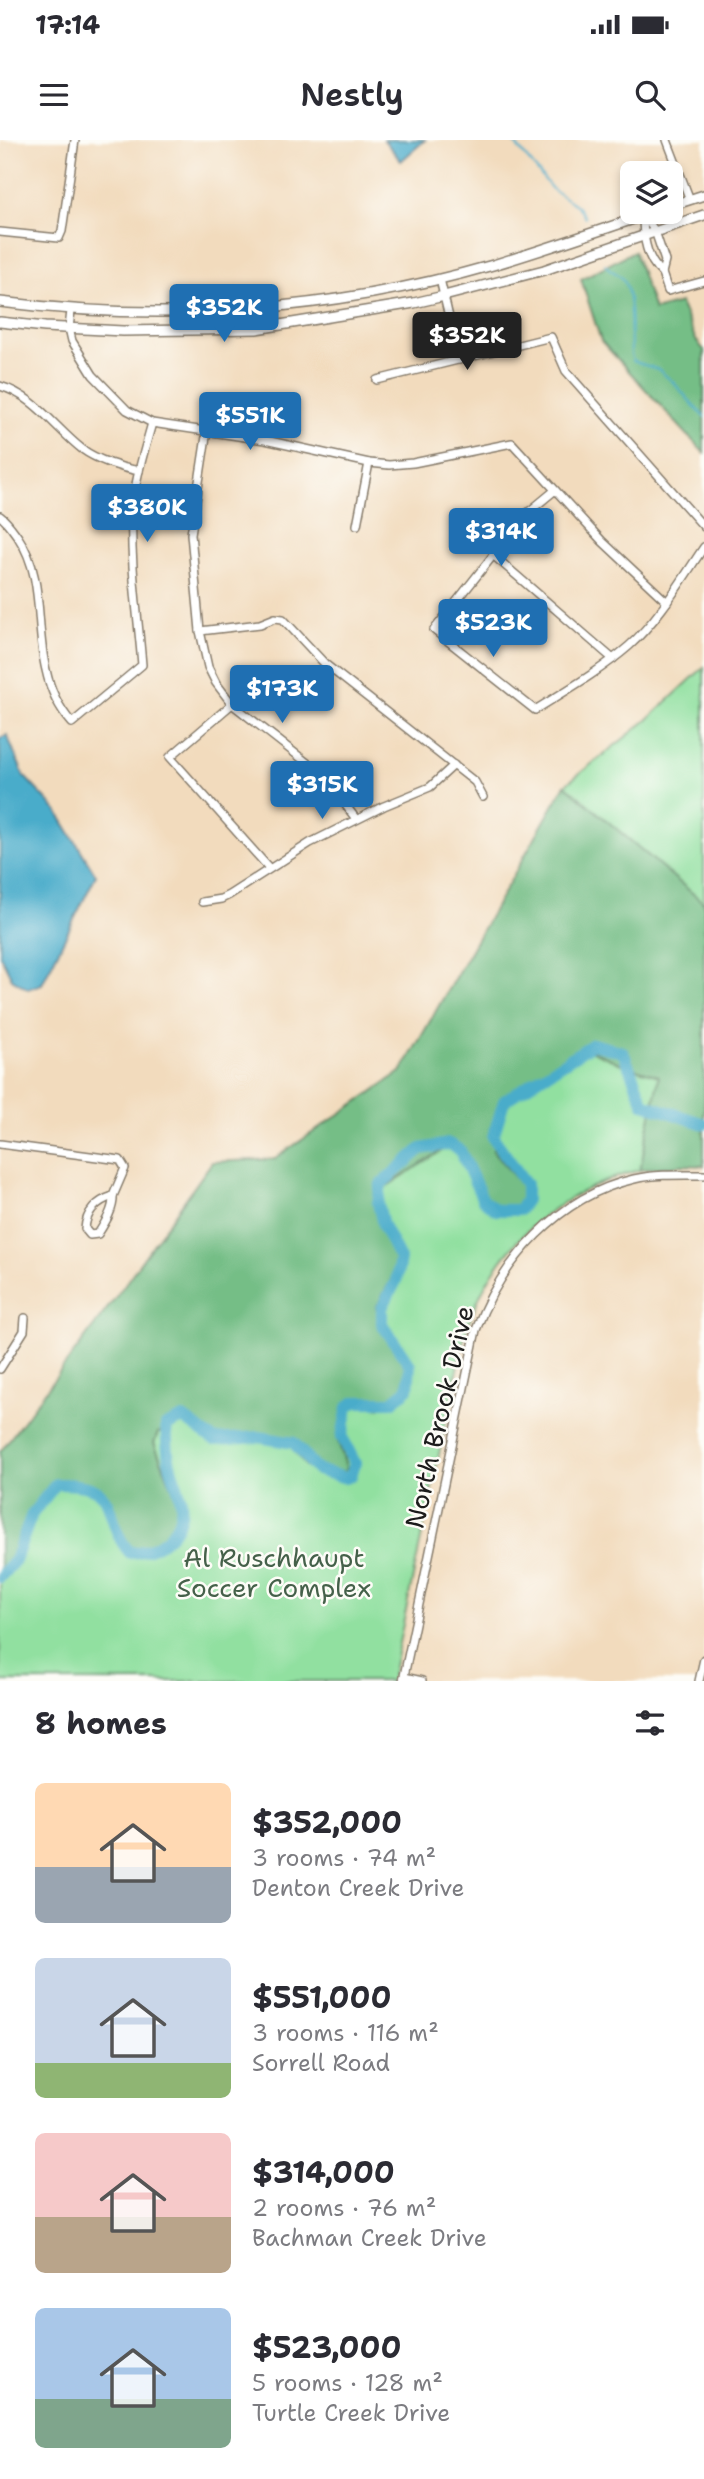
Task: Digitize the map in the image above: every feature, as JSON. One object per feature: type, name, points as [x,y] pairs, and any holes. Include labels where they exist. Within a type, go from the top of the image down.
[{"type":"main road","points":[[683,202],[704,195]]},
{"type":"main road","points":[[0,322],[123,331],[256,329],[444,296],[544,270],[704,215]]},
{"type":"main road","points":[[0,302],[71,311],[189,313],[253,310],[337,299],[439,279],[494,265],[620,223]]},
{"type":"street","points":[[0,233],[58,238],[62,231],[75,140]]},
{"type":"street","points":[[667,140],[690,200]]},
{"type":"street","points":[[643,224],[643,235],[654,267],[662,273]]},
{"type":"street","points":[[650,224],[655,231],[665,261],[662,273],[668,291],[704,281]]},
{"type":"street","points":[[439,279],[459,360]]},
{"type":"street","points":[[71,311],[69,328],[72,341],[93,375],[127,410],[152,423],[207,430],[369,463],[413,463],[512,443],[554,491],[667,602]]},
{"type":"street","points":[[377,380],[551,337],[566,371],[704,527]]},
{"type":"street","points":[[0,386],[37,407],[84,451],[138,471]]},
{"type":"street","points":[[0,516],[6,520],[27,551],[36,578],[45,669],[54,695],[72,723],[142,666],[133,567],[132,512],[138,471],[152,423]]},
{"type":"street","points":[[207,430],[191,534],[200,631],[212,675],[232,704],[324,776],[356,820]]},
{"type":"street","points":[[357,525],[369,463]]},
{"type":"street","points":[[554,491],[525,515],[434,630],[535,710],[613,659],[631,644],[667,602],[704,547]]},
{"type":"street","points":[[493,555],[613,659]]},
{"type":"street","points":[[200,631],[260,624],[278,618],[285,621],[325,664],[475,782],[483,797]]},
{"type":"street","points":[[232,704],[170,757],[269,868]]},
{"type":"street","points":[[202,902],[229,895],[310,843],[430,787],[454,765]]},
{"type":"street","points":[[0,1144],[113,1158],[124,1164],[125,1173],[113,1196],[113,1205],[98,1234],[90,1235],[85,1224],[91,1210],[100,1201],[113,1196]]},
{"type":"street","name":"North Brook Drive","points":[[403,1679],[476,1330],[495,1287],[508,1267],[551,1222],[569,1208],[597,1193],[634,1179],[704,1175]]},
{"type":"street","points":[[0,1369],[24,1331],[25,1318]]},
{"type":"street","points":[[699,1681],[704,1659]]},
{"type":"street","points":[[403,1679],[422,1681]]},
{"type":"green space","points":[[634,251],[654,310],[680,303],[696,340],[704,350],[704,453],[601,341],[581,279]]},
{"type":"green space","points":[[704,667],[704,904],[565,785],[646,721]]},
{"type":"green space","points":[[565,785],[704,903],[704,1166],[680,1165],[640,1170],[659,1076],[626,1066],[588,1049],[529,1082],[504,1110],[493,1151],[524,1188],[522,1201],[509,1210],[483,1204],[461,1154],[449,1146],[378,1192],[384,1220],[403,1257],[376,1308],[412,1374],[396,1405],[353,1407],[338,1441],[347,1469],[331,1478],[306,1466],[286,1440],[215,1438],[187,1419],[158,1433],[154,1443],[181,1509],[170,1532],[137,1555],[115,1531],[98,1487],[60,1485],[33,1507],[10,1565],[0,1573],[0,1452],[212,1162],[274,1159],[401,1072]]},
{"type":"green space","name":"Al Ruschhaupt Soccer Complex","points":[[588,1049],[626,1066],[659,1076],[640,1170],[577,1195],[550,1212],[526,1232],[504,1256],[487,1283],[462,1346],[391,1681],[0,1681],[0,1573],[10,1564],[33,1507],[60,1485],[98,1487],[106,1506],[181,1509],[154,1443],[158,1433],[187,1418],[215,1438],[286,1440],[306,1466],[347,1469],[338,1441],[353,1406],[380,1408],[412,1374],[376,1308],[402,1257],[384,1220],[378,1192],[449,1146],[461,1154],[483,1204],[524,1188],[493,1151],[504,1110],[529,1082]]},
{"type":"water","points":[[384,140],[425,140],[401,161]]},
{"type":"water","points":[[7,735],[24,776],[57,811],[96,875],[42,984],[28,989],[12,979],[0,955],[0,738]]},
{"type":"waterway","points":[[512,140],[552,189],[577,206],[585,218]]},
{"type":"waterway","points":[[605,264],[626,284],[633,361],[659,370],[704,417]]},
{"type":"waterway","points":[[0,1577],[15,1560],[32,1514],[56,1484],[78,1485],[102,1495],[130,1553],[161,1543],[176,1528],[181,1508],[169,1459],[166,1426],[183,1418],[214,1440],[259,1437],[294,1443],[317,1470],[346,1478],[351,1476],[355,1463],[342,1437],[348,1407],[355,1402],[392,1402],[408,1389],[410,1365],[382,1324],[382,1308],[396,1281],[400,1259],[383,1225],[378,1203],[381,1184],[421,1149],[449,1144],[460,1150],[483,1200],[496,1210],[519,1210],[526,1200],[526,1184],[493,1137],[504,1101],[593,1044],[623,1052],[644,1104],[704,1124]]}]
